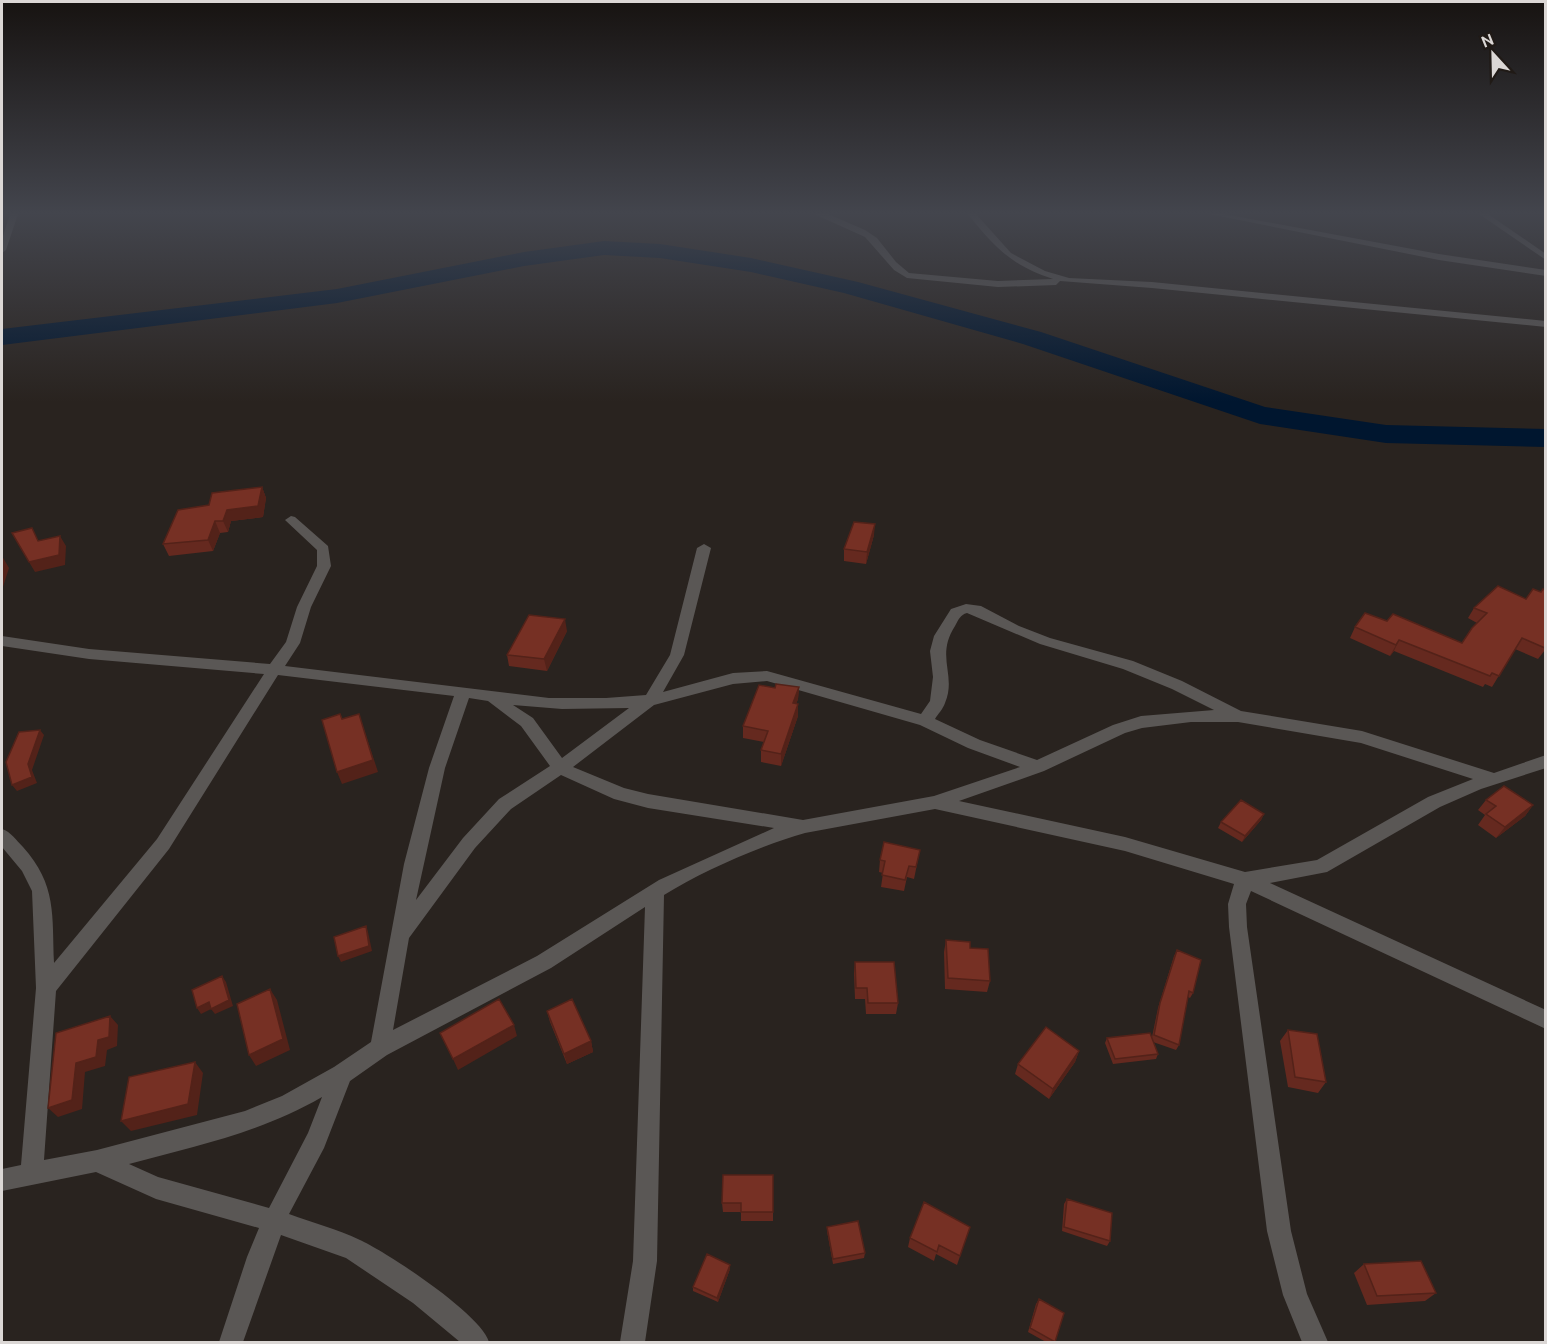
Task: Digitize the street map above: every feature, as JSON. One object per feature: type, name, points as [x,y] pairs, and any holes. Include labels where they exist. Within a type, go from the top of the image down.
[{"type":"street","points":[[914,277],[998,284],[1068,281],[1152,285],[1545,324]]},
{"type":"street","points":[[1054,277],[1068,281]]},
{"type":"street","points":[[46,988],[163,844],[251,703],[293,643],[304,607],[324,566],[322,549],[291,520]]},
{"type":"street","points":[[402,933],[469,843],[504,804],[560,768],[651,699],[677,655],[704,548]]},
{"type":"street","points":[[925,721],[938,702],[940,677],[937,651],[941,636],[956,612],[966,608],[976,609],[1014,629],[1045,640],[1138,669],[1177,685],[1238,716]]},
{"type":"street","points":[[2,641],[99,655],[276,670],[423,690],[560,704],[611,704],[651,699],[679,694],[716,680],[747,675],[767,676],[925,721],[974,744],[1038,767]]},
{"type":"street","points":[[380,1048],[413,864],[437,768],[464,693]]},
{"type":"street","points":[[490,697],[527,722],[560,768],[620,794],[648,801],[805,826]]},
{"type":"street","points":[[2,1180],[97,1161],[245,1122],[289,1104],[342,1074],[380,1048],[544,962],[656,891],[715,861],[780,833],[805,826],[935,802],[1038,767],[1119,729],[1141,722],[1191,716],[1238,716],[1362,737],[1494,779]]},
{"type":"street","points":[[1245,880],[1320,867],[1434,802],[1494,779],[1526,770],[1545,761]]},
{"type":"street","points":[[935,802],[1125,844],[1245,880],[1545,1020]]},
{"type":"street","points":[[2,836],[29,866],[41,891],[46,988],[32,1175]]},
{"type":"street","points":[[1245,880],[1237,904],[1238,927],[1269,1165],[1279,1231],[1295,1295],[1315,1342]]},
{"type":"street","points":[[633,1342],[645,1261],[656,891]]},
{"type":"street","points":[[231,1342],[259,1257],[316,1140],[342,1074]]},
{"type":"street","points":[[97,1161],[156,1188],[275,1221],[353,1249],[422,1294],[477,1342]]},
{"type":"building","points":[[262,487],[258,506],[227,510],[223,521],[215,521],[208,540],[163,544],[178,510],[209,505],[212,493]]},
{"type":"building","points":[[854,522],[875,524],[867,552],[844,549]]},
{"type":"building","points":[[32,528],[38,541],[60,536],[59,555],[29,562],[12,533]]},
{"type":"building","points":[[1498,586],[1526,599],[1533,589],[1541,592],[1545,590],[1545,648],[1522,638],[1499,676],[1492,673],[1490,676],[1399,640],[1396,645],[1355,627],[1365,613],[1387,621],[1393,614],[1462,643],[1472,628],[1487,613],[1474,608]]},
{"type":"building","points":[[529,615],[565,619],[544,659],[507,655]]},
{"type":"building","points":[[776,684],[799,687],[793,703],[798,704],[781,754],[761,750],[768,731],[743,726],[759,685],[775,688]]},
{"type":"building","points":[[340,714],[342,719],[359,714],[373,760],[337,772],[322,720]]},
{"type":"building","points":[[40,730],[28,764],[32,777],[12,785],[6,762],[19,732]]},
{"type":"building","points":[[1504,786],[1533,805],[1505,827],[1486,814],[1496,806],[1486,800]]},
{"type":"building","points":[[1241,800],[1264,814],[1245,836],[1221,822]]},
{"type":"building","points":[[884,842],[920,850],[916,867],[909,866],[905,880],[882,875],[885,861],[880,860]]},
{"type":"building","points":[[366,926],[369,946],[338,956],[334,937]]},
{"type":"building","points":[[946,940],[970,942],[970,948],[988,949],[990,981],[948,978]]},
{"type":"building","points":[[1177,950],[1201,960],[1193,993],[1189,991],[1179,1045],[1154,1035],[1160,1003]]},
{"type":"building","points":[[855,962],[894,962],[898,1003],[868,1003],[867,988],[856,988]]},
{"type":"building","points":[[222,976],[229,1000],[211,1009],[209,1002],[197,1008],[192,990]]},
{"type":"building","points":[[270,989],[283,1039],[249,1055],[237,1004]]},
{"type":"building","points":[[499,999],[514,1025],[453,1059],[440,1033]]},
{"type":"building","points":[[572,999],[591,1041],[564,1054],[547,1011]]},
{"type":"building","points":[[110,1016],[109,1037],[98,1040],[96,1057],[76,1063],[72,1100],[48,1108],[56,1033]]},
{"type":"building","points":[[1046,1027],[1079,1051],[1053,1089],[1018,1064]]},
{"type":"building","points":[[1288,1030],[1317,1034],[1326,1082],[1295,1077]]},
{"type":"building","points":[[1150,1033],[1158,1054],[1115,1059],[1107,1038]]},
{"type":"building","points":[[195,1062],[188,1104],[121,1121],[129,1077]]},
{"type":"building","points":[[723,1175],[773,1175],[773,1212],[741,1212],[741,1203],[722,1203]]},
{"type":"building","points":[[1067,1199],[1112,1213],[1110,1241],[1064,1227]]},
{"type":"building","points":[[924,1202],[970,1227],[960,1256],[939,1245],[937,1252],[910,1238]]},
{"type":"building","points":[[858,1221],[865,1253],[833,1259],[827,1227]]},
{"type":"building","points":[[707,1254],[730,1265],[717,1298],[693,1287]]},
{"type":"building","points":[[1421,1261],[1436,1293],[1377,1296],[1364,1264]]},
{"type":"building","points":[[1039,1299],[1064,1313],[1055,1342],[1030,1328]]},
{"type":"waterway","points":[[2,337],[337,296],[434,277]]},
{"type":"waterway","points":[[803,277],[849,287],[1032,338],[1260,415],[1386,434],[1546,438]]}]
